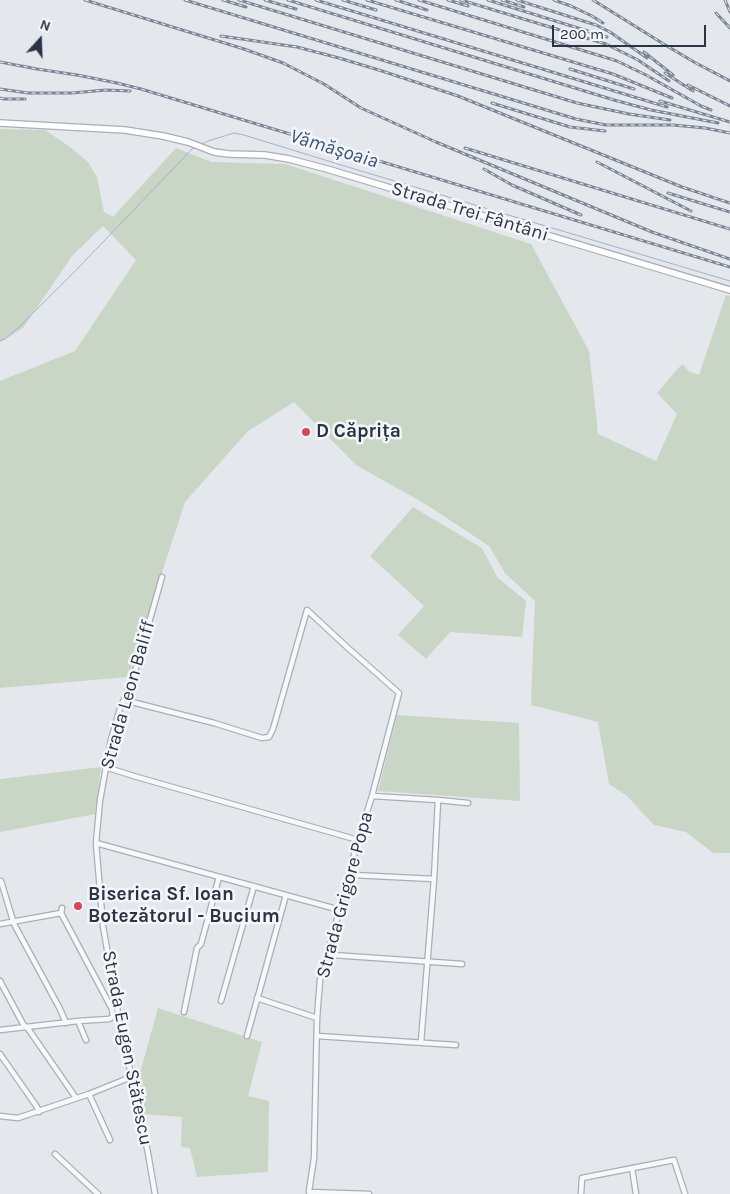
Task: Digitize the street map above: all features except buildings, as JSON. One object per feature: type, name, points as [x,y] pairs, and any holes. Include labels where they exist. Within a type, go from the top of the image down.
[{"type":"main road","name":"Strada Trei Fântâni","points":[[0,123],[124,130],[163,136],[214,152],[271,156],[307,163],[730,290]]},
{"type":"street","name":"Strada Leon Baliff","points":[[96,843],[105,767],[116,721],[137,665],[162,577]]},
{"type":"street","name":"Strada Grigore Popa","points":[[124,700],[214,723],[262,738],[269,737],[273,729],[307,610],[399,693],[372,796],[358,840],[328,953],[322,968],[317,1036],[314,1158],[309,1193]]},
{"type":"street","points":[[105,767],[358,840]]},
{"type":"street","points":[[372,796],[468,803]]},
{"type":"street","points":[[420,1042],[428,962],[438,800]]},
{"type":"street","points":[[96,843],[340,910]]},
{"type":"street","name":"Strada Eugen Stătescu","points":[[96,843],[103,926],[119,1019],[155,1194]]},
{"type":"street","points":[[349,874],[434,878]]},
{"type":"street","points":[[184,1012],[198,948],[201,944],[220,877]]},
{"type":"street","points":[[1,881],[13,922],[66,1022]]},
{"type":"street","points":[[221,1001],[254,886]]},
{"type":"street","points":[[247,1036],[286,895]]},
{"type":"street","points":[[0,924],[62,910],[112,1009],[113,1017],[109,1019],[0,1030]]},
{"type":"street","points":[[328,953],[333,955],[462,964]]},
{"type":"street","points":[[0,981],[23,1024],[76,1098]]},
{"type":"street","points":[[257,998],[318,1018]]},
{"type":"street","points":[[78,1021],[86,1040]]},
{"type":"street","points":[[317,1036],[456,1045]]},
{"type":"street","points":[[0,1054],[39,1112]]},
{"type":"street","points":[[0,1116],[18,1118],[39,1112],[132,1077]]},
{"type":"street","points":[[89,1094],[110,1140]]},
{"type":"street","points":[[55,1154],[98,1194]]},
{"type":"street","points":[[581,1194],[582,1178],[674,1160],[684,1194]]},
{"type":"street","points":[[632,1168],[636,1194]]},
{"type":"street","points":[[309,1193],[369,1194]]},
{"type":"green space","points":[[0,129],[45,130],[70,147],[88,162],[97,177],[104,212],[113,217],[176,148],[212,162],[285,164],[531,244],[589,351],[598,434],[656,461],[677,414],[657,393],[682,364],[690,372],[699,375],[726,295],[730,296],[730,853],[713,853],[686,832],[654,825],[626,795],[609,784],[598,722],[531,705],[535,601],[505,573],[489,546],[427,505],[356,465],[294,402],[248,431],[185,502],[128,677],[0,688],[0,381],[75,351],[136,260],[103,226],[72,256],[23,328],[0,342]]},
{"type":"green space","points":[[413,507],[482,548],[497,577],[526,601],[522,637],[450,632],[426,659],[398,635],[424,606],[370,556]]},
{"type":"green space","points":[[397,715],[519,723],[520,801],[378,791]]},
{"type":"green space","points":[[101,767],[95,814],[0,832],[0,779]]},
{"type":"green space","points":[[158,1008],[262,1042],[248,1096],[269,1101],[268,1172],[197,1177],[190,1148],[181,1147],[182,1117],[143,1114],[137,1084]]},
{"type":"waterway","name":"Vămășoaia","points":[[202,144],[234,133],[244,135],[730,281]]},
{"type":"waterway","name":"Vămășoaia","points":[[0,341],[18,328],[196,147]]},
{"type":"railway","points":[[85,0],[244,49],[283,63],[324,84],[361,108],[436,142],[652,232],[730,259]]},
{"type":"railway","points":[[185,0],[576,119],[606,125],[673,125],[730,133]]},
{"type":"railway","points":[[223,0],[246,7]]},
{"type":"railway","points":[[239,0],[577,103],[670,120]]},
{"type":"railway","points":[[265,0],[296,9]]},
{"type":"railway","points":[[288,0],[614,100],[651,110],[718,123]]},
{"type":"railway","points":[[316,0],[667,107]]},
{"type":"railway","points":[[343,0],[376,10]]},
{"type":"railway","points":[[367,0],[613,74],[672,98]]},
{"type":"railway","points":[[396,0],[427,10]]},
{"type":"railway","points":[[419,0],[617,61],[711,110]]},
{"type":"railway","points":[[448,0],[468,6]]},
{"type":"railway","points":[[461,0],[606,44],[638,60],[669,81]]},
{"type":"railway","points":[[488,0],[607,37]]},
{"type":"railway","points":[[502,0],[524,7]]},
{"type":"railway","points":[[517,0],[596,25],[610,32],[647,58]]},
{"type":"railway","points":[[554,0],[571,6],[603,23]]},
{"type":"railway","points":[[593,0],[694,62],[730,81]]},
{"type":"railway","points":[[725,0],[730,12]]},
{"type":"railway","points":[[716,13],[730,28]]},
{"type":"railway","points":[[221,36],[297,47],[382,71],[458,96],[682,187],[730,203]]},
{"type":"railway","points":[[644,52],[673,75]]},
{"type":"railway","points":[[0,62],[77,75],[141,89],[730,267]]},
{"type":"railway","points":[[570,69],[634,89]]},
{"type":"railway","points":[[665,73],[693,91]]},
{"type":"railway","points":[[688,85],[730,106]]},
{"type":"railway","points":[[0,89],[28,93],[130,91]]},
{"type":"railway","points":[[0,98],[25,99]]},
{"type":"railway","points":[[660,101],[730,122]]},
{"type":"railway","points":[[492,103],[570,127],[605,131]]},
{"type":"railway","points":[[465,148],[730,229]]},
{"type":"railway","points":[[597,162],[691,211]]},
{"type":"railway","points":[[484,169],[512,185],[581,215]]},
{"type":"railway","points":[[668,193],[730,212]]},
{"type":"place","name":"D Căprița","points":[[306,432]]},
{"type":"place","name":"Biserica Sf. Ioan Botezătorul - Bucium","points":[[78,906]]}]
